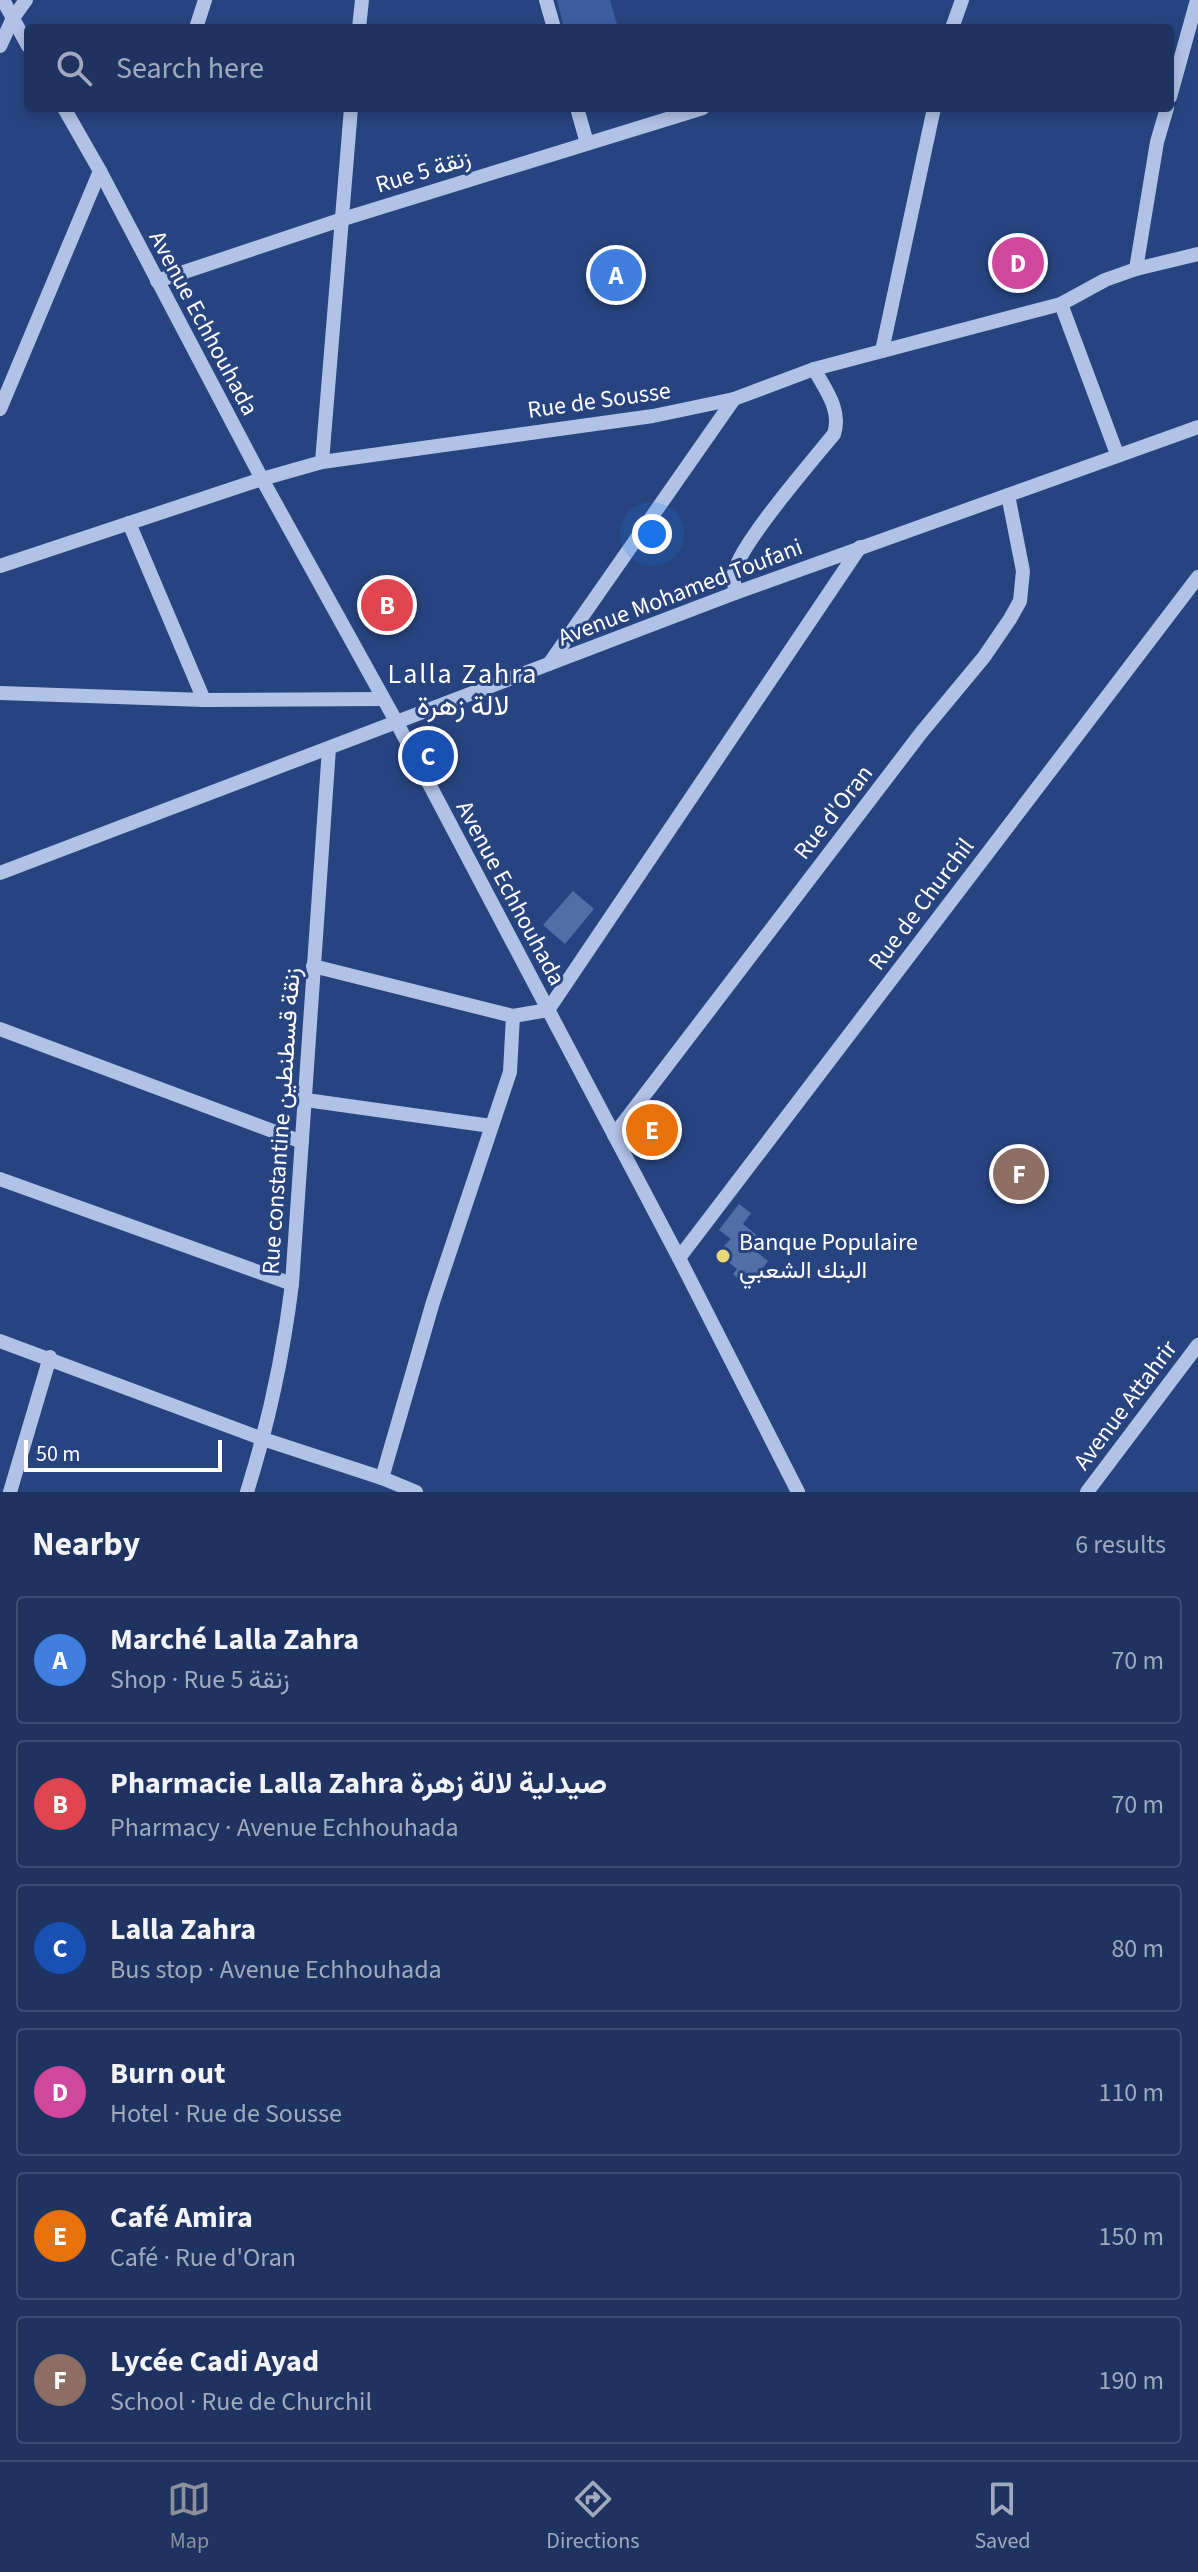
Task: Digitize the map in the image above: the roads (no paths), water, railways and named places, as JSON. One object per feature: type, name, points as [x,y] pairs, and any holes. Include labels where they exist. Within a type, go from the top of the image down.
[{"type":"street","points":[[3,0],[24,39]]},
{"type":"street","points":[[0,46],[13,18],[26,0]]},
{"type":"street","points":[[197,24],[205,0]]},
{"type":"street","points":[[359,24],[362,0]]},
{"type":"street","points":[[546,0],[553,24]]},
{"type":"street","points":[[953,24],[962,0]]},
{"type":"street","points":[[1174,83],[1197,0]]},
{"type":"street","name":"Avenue Echhouhada","points":[[66,112],[262,479],[397,723],[679,1258],[798,1492]]},
{"type":"street","points":[[322,462],[351,112]]},
{"type":"street","points":[[578,112],[587,143]]},
{"type":"street","name":"Rue 5 زنقة","points":[[157,281],[340,220],[690,112]]},
{"type":"street","points":[[882,351],[933,112]]},
{"type":"street","points":[[1136,269],[1157,142],[1166,112]]},
{"type":"street","points":[[0,409],[100,171]]},
{"type":"street","name":"Rue de Sousse","points":[[0,566],[322,462],[653,416],[734,399],[814,369],[1061,304],[1105,280],[1198,254]]},
{"type":"street","points":[[1061,304],[1117,454]]},
{"type":"street","points":[[735,593],[734,572],[746,550],[834,434],[837,420],[833,403],[814,369]]},
{"type":"street","points":[[549,665],[734,399]]},
{"type":"street","name":"Avenue Mohamed Toufani","points":[[0,873],[735,593],[1198,427]]},
{"type":"street","name":"Rue d'Oran","points":[[614,1135],[912,745],[984,657],[1010,619],[1020,601],[1023,571],[1008,495]]},
{"type":"street","points":[[129,523],[204,700]]},
{"type":"street","points":[[313,966],[513,1016],[548,1010],[860,547]]},
{"type":"street","name":"Rue de Churchil","points":[[679,1258],[1198,577]]},
{"type":"street","points":[[0,693],[204,700],[383,699]]},
{"type":"street","name":"Rue constantine زنقة قسطنطين","points":[[247,1492],[283,1355],[292,1284],[329,748]]},
{"type":"street","points":[[382,1478],[433,1302],[510,1072],[513,1016]]},
{"type":"street","points":[[0,1029],[302,1142]]},
{"type":"street","points":[[306,1100],[491,1126]]},
{"type":"street","points":[[0,1179],[292,1284]]},
{"type":"street","points":[[0,1341],[416,1492]]},
{"type":"street","name":"Avenue Attahrir","points":[[1087,1492],[1198,1345]]},
{"type":"street","points":[[10,1492],[50,1357]]},
{"type":"place","name":"Burn out","points":[[1018,263]]},
{"type":"place","name":"Marché Lalla Zahra","points":[[616,275]]},
{"type":"place","name":"Pharmacie Lalla Zahra صيدلية لالة زهرة","points":[[387,605]]},
{"type":"place","name":"Lalla Zahra","points":[[428,756]]},
{"type":"place","name":"Café Amira","points":[[652,1130]]},
{"type":"place","name":"Lycée Cadi Ayad","points":[[1019,1174]]},
{"type":"place","name":"Banque Populaire البنك الشعبي","points":[[723,1256]]},
{"type":"district","name":"Lalla Zahra لالة زهرة","points":[[463,689]]}]
